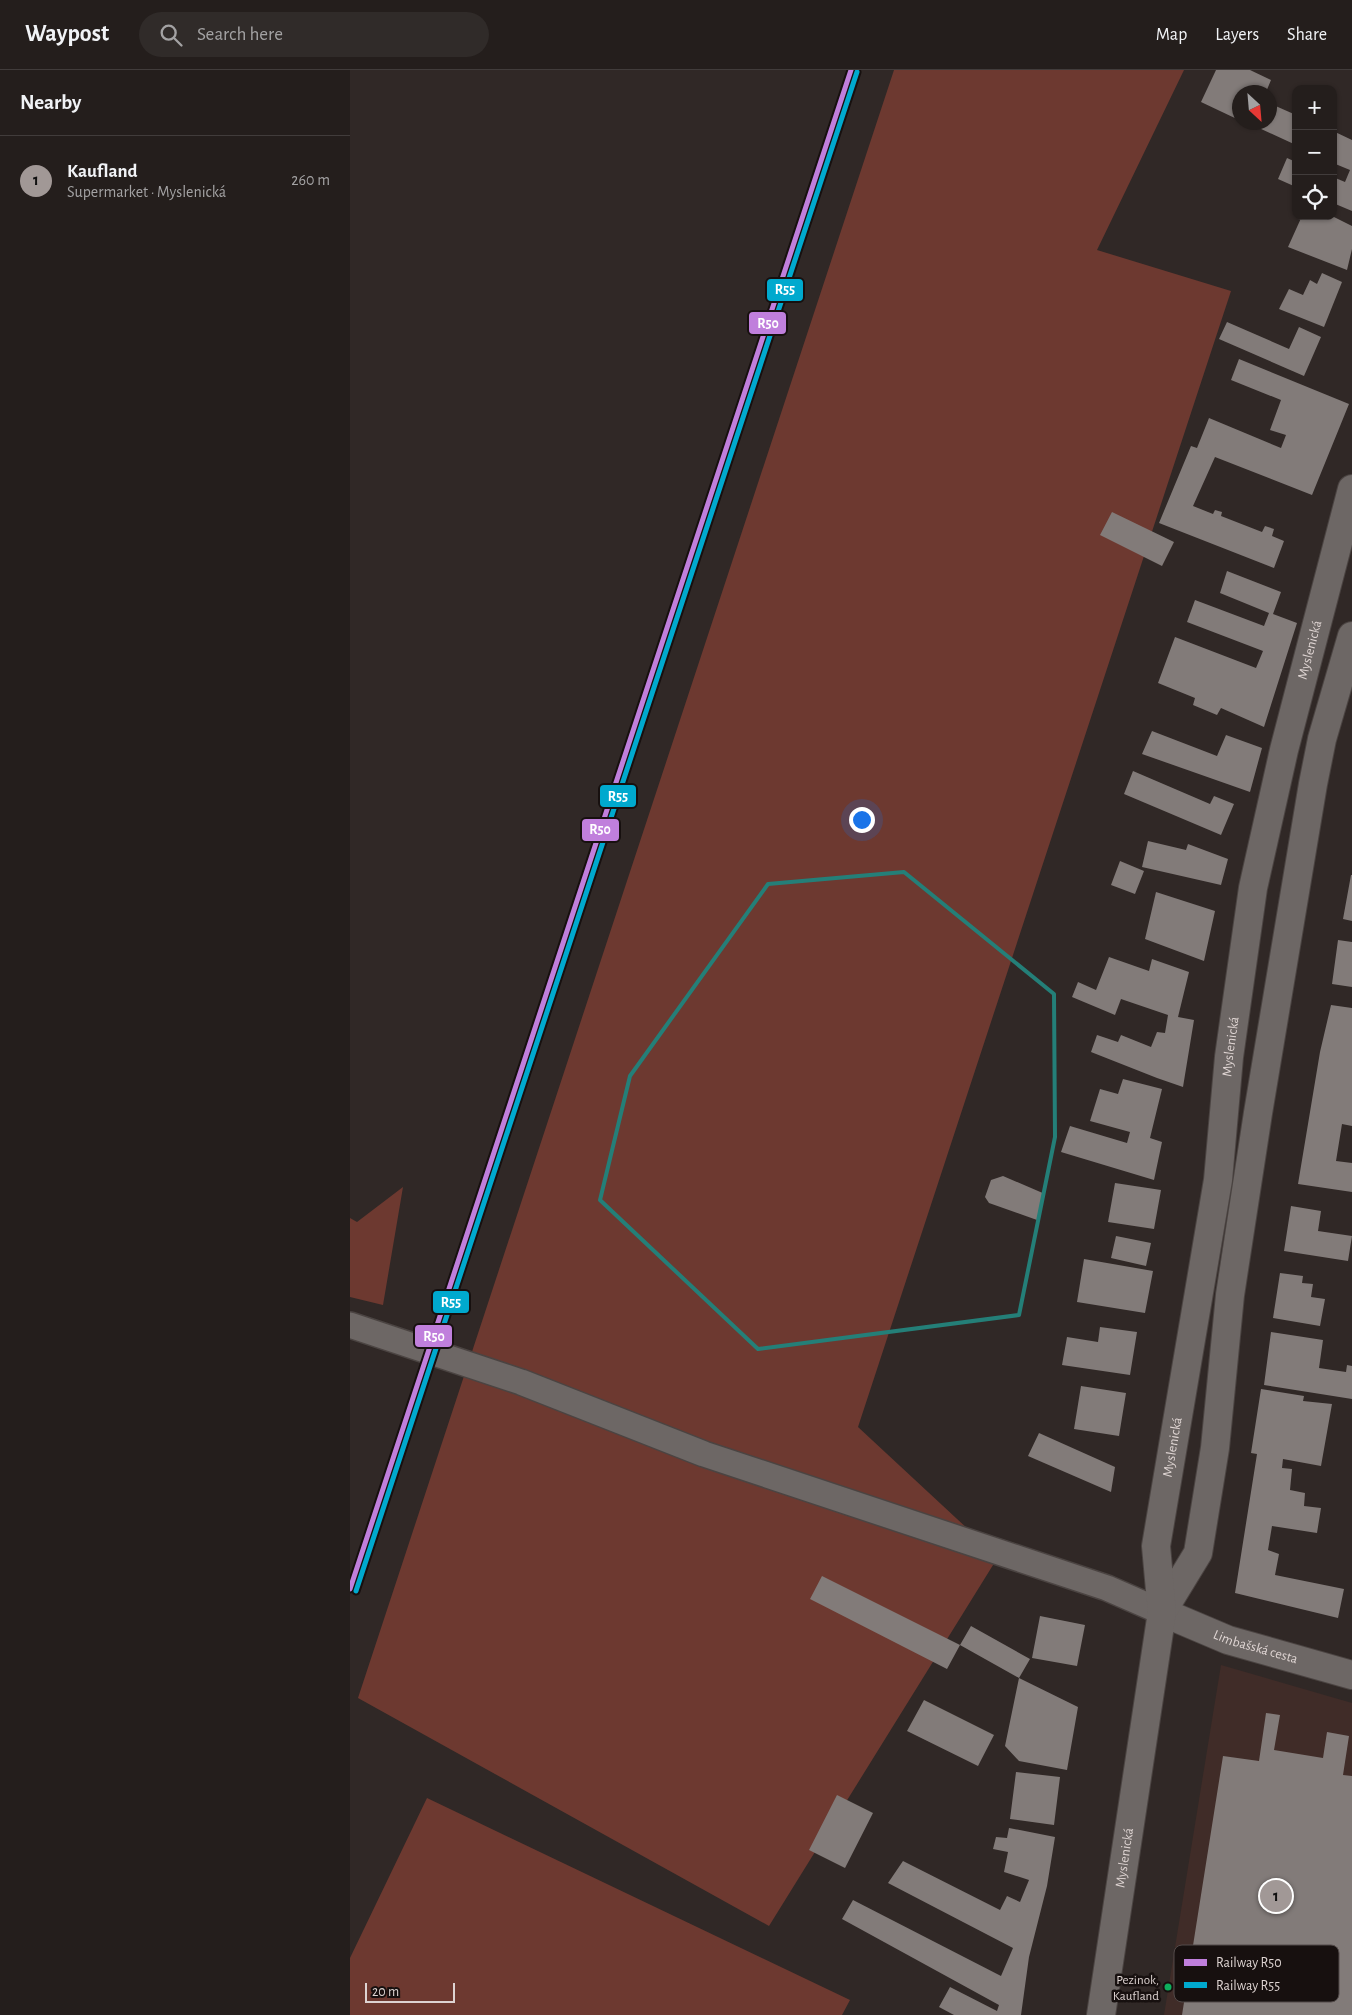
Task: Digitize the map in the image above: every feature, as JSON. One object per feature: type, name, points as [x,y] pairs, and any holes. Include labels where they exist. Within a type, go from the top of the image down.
[{"type":"main road","name":"Myslenická","points":[[1101,2015],[1162,1612],[1156,1546],[1218,1180],[1229,1057],[1253,888],[1284,750],[1352,489]]},
{"type":"main road","name":"Myslenická","points":[[1162,1612],[1198,1552],[1215,1448],[1232,1285],[1301,852],[1322,740],[1352,636]]},
{"type":"main road","name":"Limbašská cesta","points":[[1162,1612],[1228,1640],[1352,1675]]},
{"type":"street","points":[[350,1325],[520,1382],[704,1454],[1107,1588],[1162,1612]]},
{"type":"highlighted area","points":[[904,872],[1054,994],[1055,1137],[1019,1315],[758,1349],[600,1200],[630,1076],[768,884]]},
{"type":"shaded area","points":[[894,70],[1184,70],[1097,250],[1231,291],[858,1427],[998,1557],[769,1926],[358,1698]]},
{"type":"shaded area","points":[[403,1187],[383,1305],[350,1297],[350,1218],[357,1222]]},
{"type":"shaded area","points":[[1221,1665],[1352,1703],[1352,2015],[1164,2015],[1174,1954],[1174,2002],[1339,2002],[1339,1945],[1175,1945]]},
{"type":"shaded area","points":[[427,1798],[850,2000],[842,2015],[350,2015],[350,1958]]},
{"type":"building","points":[[1216,70],[1250,70],[1271,80],[1269,85],[1232,85],[1232,117],[1201,102]]},
{"type":"building","points":[[1277,107],[1292,113],[1292,143],[1263,130],[1277,130]]},
{"type":"building","points":[[1337,133],[1352,140],[1352,211],[1337,205],[1337,179],[1345,182],[1350,170],[1337,165]]},
{"type":"building","points":[[1287,158],[1292,160],[1292,185],[1278,179]]},
{"type":"building","points":[[1337,218],[1352,226],[1352,249],[1347,270],[1288,247],[1300,220]]},
{"type":"building","points":[[1322,273],[1342,282],[1324,327],[1279,309],[1289,289],[1303,295],[1310,280],[1317,284]]},
{"type":"building","points":[[1227,322],[1289,349],[1299,327],[1321,337],[1304,376],[1219,339]]},
{"type":"building","points":[[1239,359],[1349,404],[1312,495],[1215,457],[1193,506],[1213,514],[1215,510],[1222,512],[1221,516],[1262,532],[1265,526],[1274,529],[1272,536],[1284,541],[1274,568],[1159,523],[1191,446],[1197,448],[1209,418],[1281,448],[1286,435],[1270,430],[1281,400],[1231,380]]},
{"type":"building","points":[[1112,512],[1174,542],[1162,566],[1100,535]]},
{"type":"building","points":[[1227,571],[1281,592],[1273,614],[1297,623],[1264,727],[1221,708],[1217,715],[1193,705],[1195,698],[1158,683],[1175,637],[1256,668],[1263,651],[1187,622],[1195,600],[1264,626],[1269,613],[1220,593]]},
{"type":"building","points":[[1152,731],[1217,756],[1226,735],[1262,748],[1250,792],[1142,754]]},
{"type":"building","points":[[1133,771],[1210,804],[1214,796],[1234,804],[1221,835],[1124,794]]},
{"type":"building","points":[[1148,841],[1186,850],[1188,844],[1228,859],[1221,885],[1142,867]]},
{"type":"building","points":[[1120,861],[1144,871],[1135,894],[1111,885]]},
{"type":"building","points":[[1352,875],[1352,921],[1343,919]]},
{"type":"building","points":[[1156,892],[1215,911],[1204,961],[1145,939]]},
{"type":"building","points":[[1338,940],[1352,942],[1352,987],[1332,984]]},
{"type":"building","points":[[1109,957],[1149,971],[1152,959],[1189,972],[1178,1017],[1194,1020],[1183,1087],[1091,1052],[1097,1035],[1118,1042],[1121,1035],[1151,1047],[1157,1032],[1165,1033],[1168,1015],[1121,999],[1115,1015],[1072,997],[1078,982],[1096,990]]},
{"type":"building","points":[[1331,1005],[1352,1008],[1352,1126],[1342,1124],[1336,1161],[1352,1163],[1352,1192],[1298,1184],[1320,1052]]},
{"type":"building","points":[[1123,1079],[1162,1089],[1150,1138],[1162,1142],[1154,1180],[1061,1152],[1070,1126],[1127,1143],[1130,1132],[1090,1121],[1100,1089],[1118,1094]]},
{"type":"building","points":[[1003,1176],[1045,1194],[1037,1220],[989,1203],[985,1197],[991,1180]]},
{"type":"building","points":[[1115,1183],[1161,1190],[1154,1229],[1108,1222]]},
{"type":"building","points":[[1291,1206],[1321,1211],[1318,1231],[1352,1236],[1348,1261],[1284,1251]]},
{"type":"building","points":[[1116,1236],[1151,1243],[1146,1266],[1111,1258]]},
{"type":"building","points":[[1084,1259],[1153,1271],[1145,1313],[1077,1302]]},
{"type":"building","points":[[1280,1273],[1303,1276],[1302,1283],[1313,1284],[1311,1297],[1325,1299],[1320,1326],[1273,1318]]},
{"type":"building","points":[[1100,1327],[1137,1332],[1130,1375],[1062,1365],[1067,1337],[1098,1342]]},
{"type":"building","points":[[1271,1332],[1323,1340],[1319,1368],[1346,1372],[1347,1365],[1352,1366],[1352,1399],[1264,1385]]},
{"type":"building","points":[[1081,1386],[1126,1393],[1119,1436],[1074,1429]]},
{"type":"building","points":[[1261,1389],[1304,1396],[1303,1401],[1332,1404],[1321,1466],[1283,1459],[1282,1468],[1292,1469],[1290,1490],[1305,1493],[1304,1506],[1321,1508],[1317,1533],[1272,1526],[1268,1550],[1279,1554],[1275,1575],[1344,1589],[1338,1618],[1235,1593],[1257,1454],[1251,1453]]},
{"type":"building","points":[[1039,1433],[1115,1467],[1111,1492],[1028,1456]]},
{"type":"building","points":[[822,1576],[960,1645],[947,1669],[810,1599]]},
{"type":"building","points":[[1040,1616],[1085,1625],[1077,1666],[1032,1658]]},
{"type":"building","points":[[971,1626],[1030,1659],[1019,1678],[960,1645]]},
{"type":"building","points":[[1019,1678],[1078,1707],[1067,1770],[1019,1761],[1005,1746]]},
{"type":"building","points":[[924,1700],[994,1735],[978,1766],[907,1731]]},
{"type":"building","points":[[1266,1713],[1280,1715],[1274,1750],[1323,1758],[1327,1732],[1349,1736],[1343,1775],[1352,1776],[1352,2015],[1182,2015],[1184,2002],[1339,2002],[1339,1945],[1193,1945],[1223,1756],[1259,1761]]},
{"type":"building","points":[[1016,1772],[1060,1777],[1054,1825],[1010,1819]]},
{"type":"building","points":[[837,1795],[873,1813],[845,1868],[809,1850]]},
{"type":"building","points":[[1009,1828],[1055,1837],[1047,1886],[1029,1957],[1021,2015],[954,2015],[939,2007],[950,1987],[997,2011],[999,2005],[842,1919],[853,1900],[1001,1976],[1013,1948],[888,1883],[903,1861],[1000,1910],[1007,1896],[1020,1902],[1029,1880],[1004,1872],[1008,1852],[993,1849],[996,1837],[1007,1838]]},
{"type":"rail line","name":"R50","points":[[350,1589],[851,70]]},
{"type":"rail line","name":"R55","points":[[356,1591],[857,72]]},
{"type":"place","name":"Kaufland","points":[[1276,1896]]},
{"type":"place","name":"Pezinok, Kaufland","points":[[1168,1987]]}]
